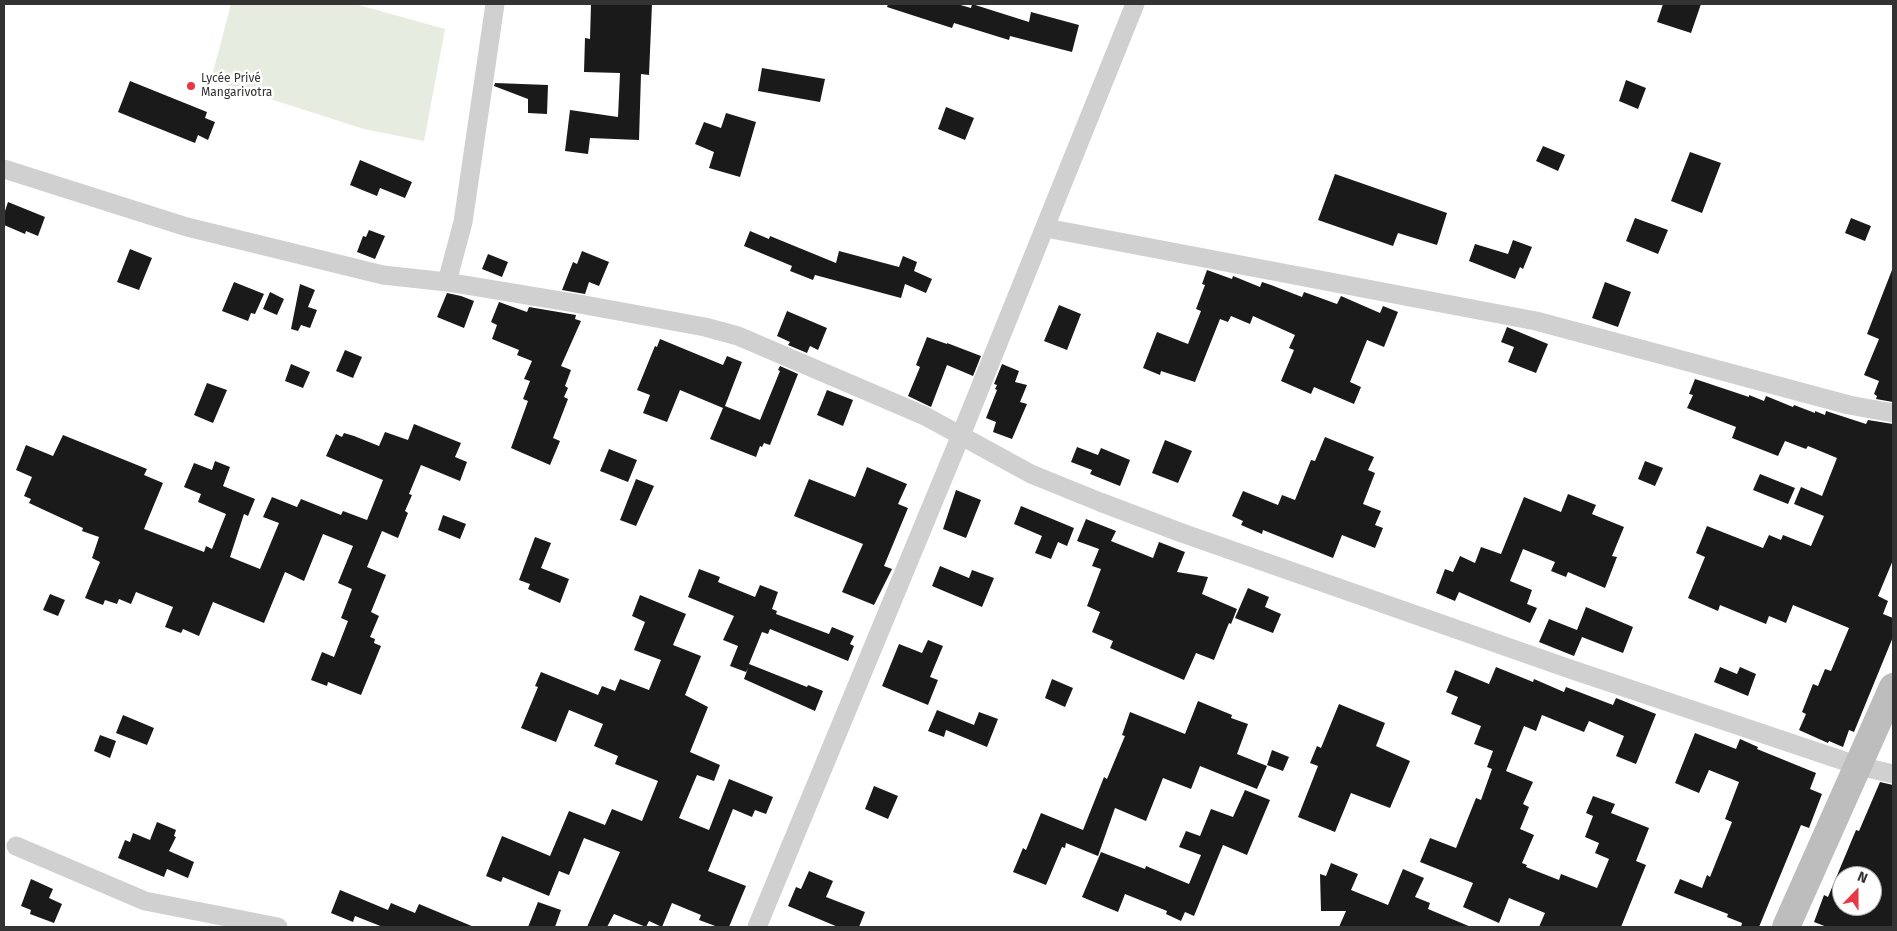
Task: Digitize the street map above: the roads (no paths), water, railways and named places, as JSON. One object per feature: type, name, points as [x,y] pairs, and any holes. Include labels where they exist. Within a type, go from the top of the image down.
[{"type":"main road","points":[[1786,927],[1893,688]]},
{"type":"street","points":[[447,282],[464,222],[495,4]]},
{"type":"street","points":[[757,927],[962,435],[1136,4]]},
{"type":"street","points":[[4,169],[187,227],[383,275],[447,282],[574,303],[724,332],[856,385],[925,416],[1032,474],[1100,502],[1182,533],[1576,671],[1859,766],[1893,774]]},
{"type":"street","points":[[1046,228],[1540,322],[1849,405],[1893,413]]},
{"type":"street","points":[[16,846],[145,901],[278,927]]},
{"type":"place","name":"Lycée Privé Mangarivotra","points":[[191,86]]}]
